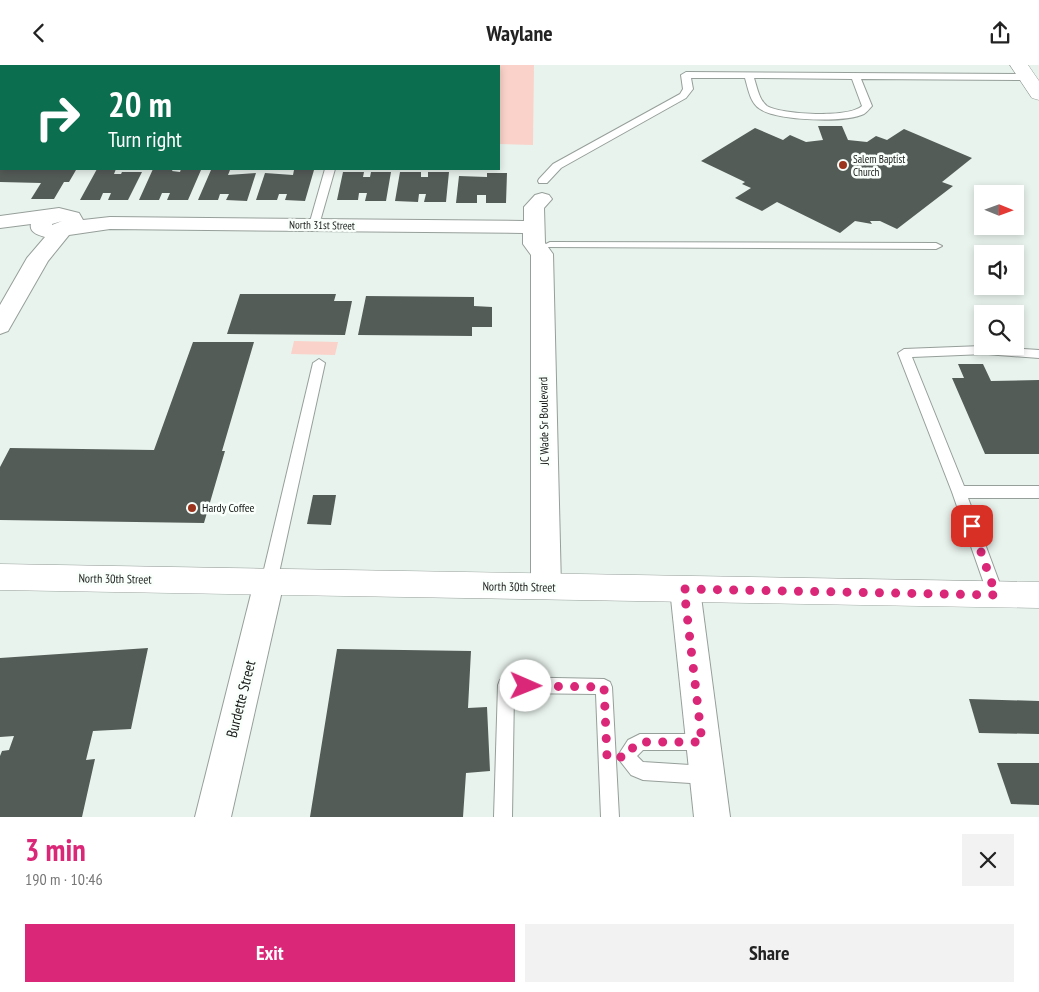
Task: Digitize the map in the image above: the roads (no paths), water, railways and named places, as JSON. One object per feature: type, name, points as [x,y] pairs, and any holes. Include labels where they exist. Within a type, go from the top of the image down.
[{"type":"main road","points":[[1028,73],[1039,94]]},
{"type":"main road","name":"North 30th Street","points":[[0,577],[1039,595]]},
{"type":"street","name":"JC Wade Sr Boulevard","points":[[542,190],[534,207],[534,244],[546,250]]},
{"type":"street","name":"JC Wade Sr Boulevard","points":[[542,190],[549,209],[546,250],[546,587]]},
{"type":"street","name":"North 31st Street","points":[[3,222],[56,225],[110,223],[534,227]]},
{"type":"street","points":[[0,326],[56,225]]},
{"type":"street","name":"Burdette Street","points":[[213,817],[269,582]]},
{"type":"street","points":[[684,589],[712,817]]},
{"type":"lane","points":[[542,190],[552,170],[562,163],[683,96],[688,89],[683,65]]},
{"type":"lane","points":[[686,75],[1028,73]]},
{"type":"lane","points":[[749,75],[759,103],[769,111],[783,114],[834,115],[858,113],[867,106],[856,75]]},
{"type":"lane","points":[[314,225],[330,170]]},
{"type":"lane","points":[[546,250],[936,246]]},
{"type":"lane","points":[[996,595],[959,491],[904,353],[985,350],[1039,354]]},
{"type":"lane","points":[[269,582],[320,363]]},
{"type":"lane","points":[[959,491],[1039,492]]},
{"type":"lane","points":[[503,817],[506,685],[604,687],[610,817]]},
{"type":"lane","points":[[626,757],[634,746],[640,742],[702,742]]},
{"type":"lane","points":[[607,757],[626,757],[637,769],[643,771],[707,775]]},
{"type":"place","name":"Salem Baptist Church","points":[[843,165]]},
{"type":"place","name":"Hardy Coffee","points":[[192,508]]}]
